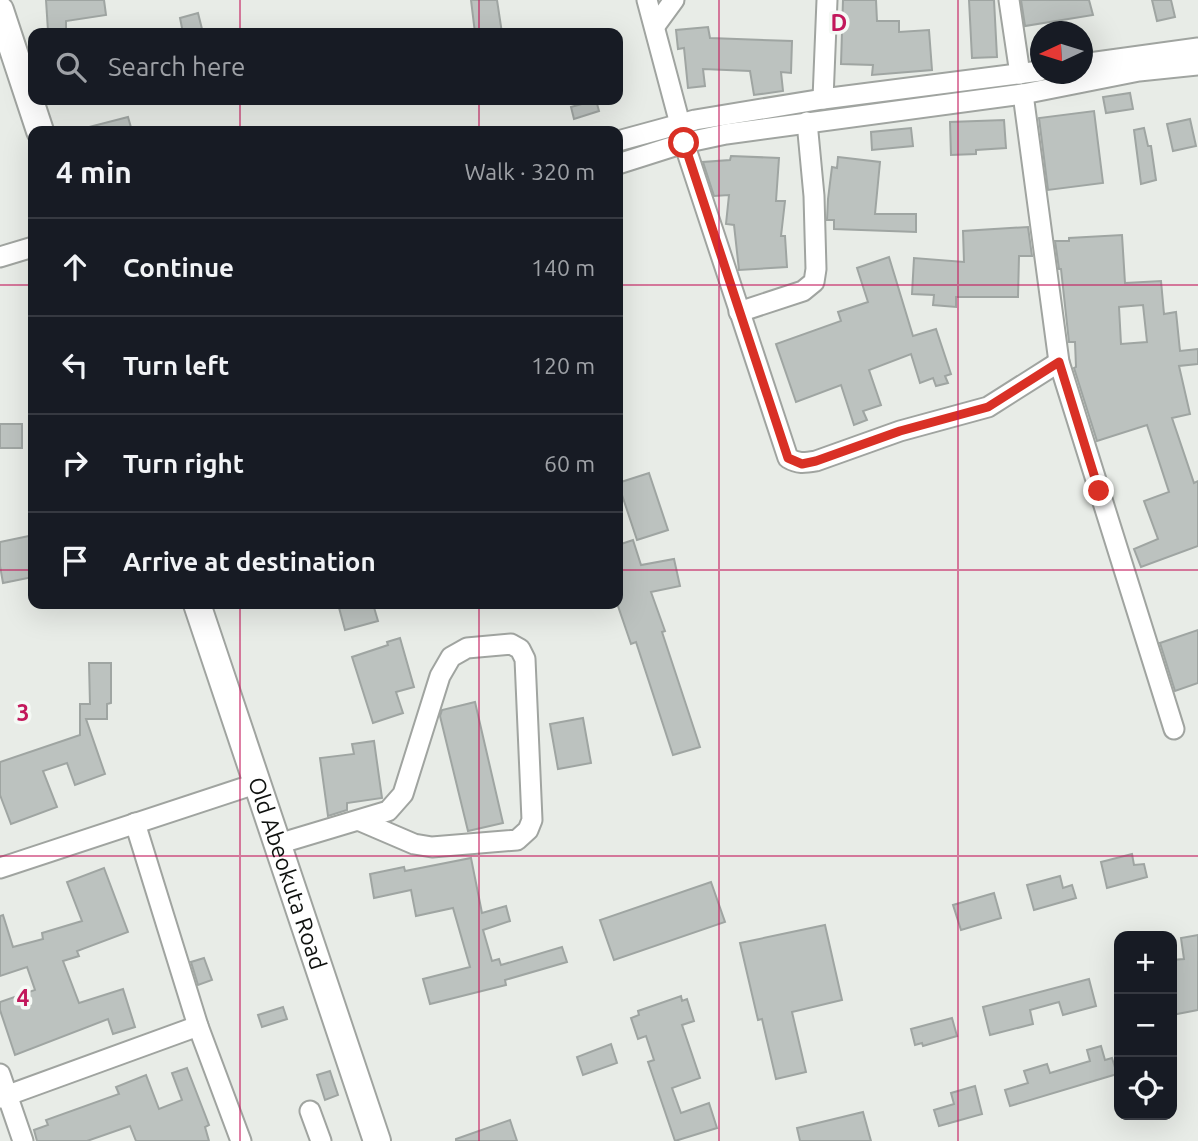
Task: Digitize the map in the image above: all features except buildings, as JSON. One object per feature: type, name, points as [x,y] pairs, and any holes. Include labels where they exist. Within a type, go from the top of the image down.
[{"type":"highway","points":[[0,10],[28,95]]},
{"type":"highway","points":[[31,105],[38,126]]},
{"type":"highway","name":"Old Abeokuta Road","points":[[199,609],[377,1141]]},
{"type":"street","points":[[647,0],[682,133],[788,458],[802,464],[816,461],[900,431],[988,407],[1059,362]]},
{"type":"street","points":[[655,26],[674,0]]},
{"type":"street","points":[[823,99],[827,0]]},
{"type":"street","points":[[1009,0],[1020,74]]},
{"type":"street","points":[[1093,63],[1198,48]]},
{"type":"street","points":[[623,140],[807,122],[1023,94],[1139,71],[1198,65]]},
{"type":"street","points":[[623,162],[682,133],[823,99],[1030,73]]},
{"type":"street","points":[[1023,94],[1059,362],[1174,729]]},
{"type":"street","points":[[739,312],[803,291],[814,282],[814,208],[807,122]]},
{"type":"street","points":[[0,257],[28,249]]},
{"type":"street","points":[[278,844],[358,820],[388,811],[403,794],[440,676],[451,657],[467,648],[511,644],[520,649],[525,659],[533,820],[528,830],[517,840],[432,847],[414,844],[358,820]]},
{"type":"street","points":[[0,868],[258,783]]},
{"type":"street","points":[[135,823],[198,1026],[241,1141]]},
{"type":"street","points":[[4,1097],[198,1026]]},
{"type":"street","points":[[0,1074],[4,1097],[23,1141]]},
{"type":"street","points":[[310,1111],[321,1141]]},
{"type":"route","points":[[684,143],[788,458],[802,464],[816,461],[900,431],[988,407],[1059,362],[1099,491]]}]
